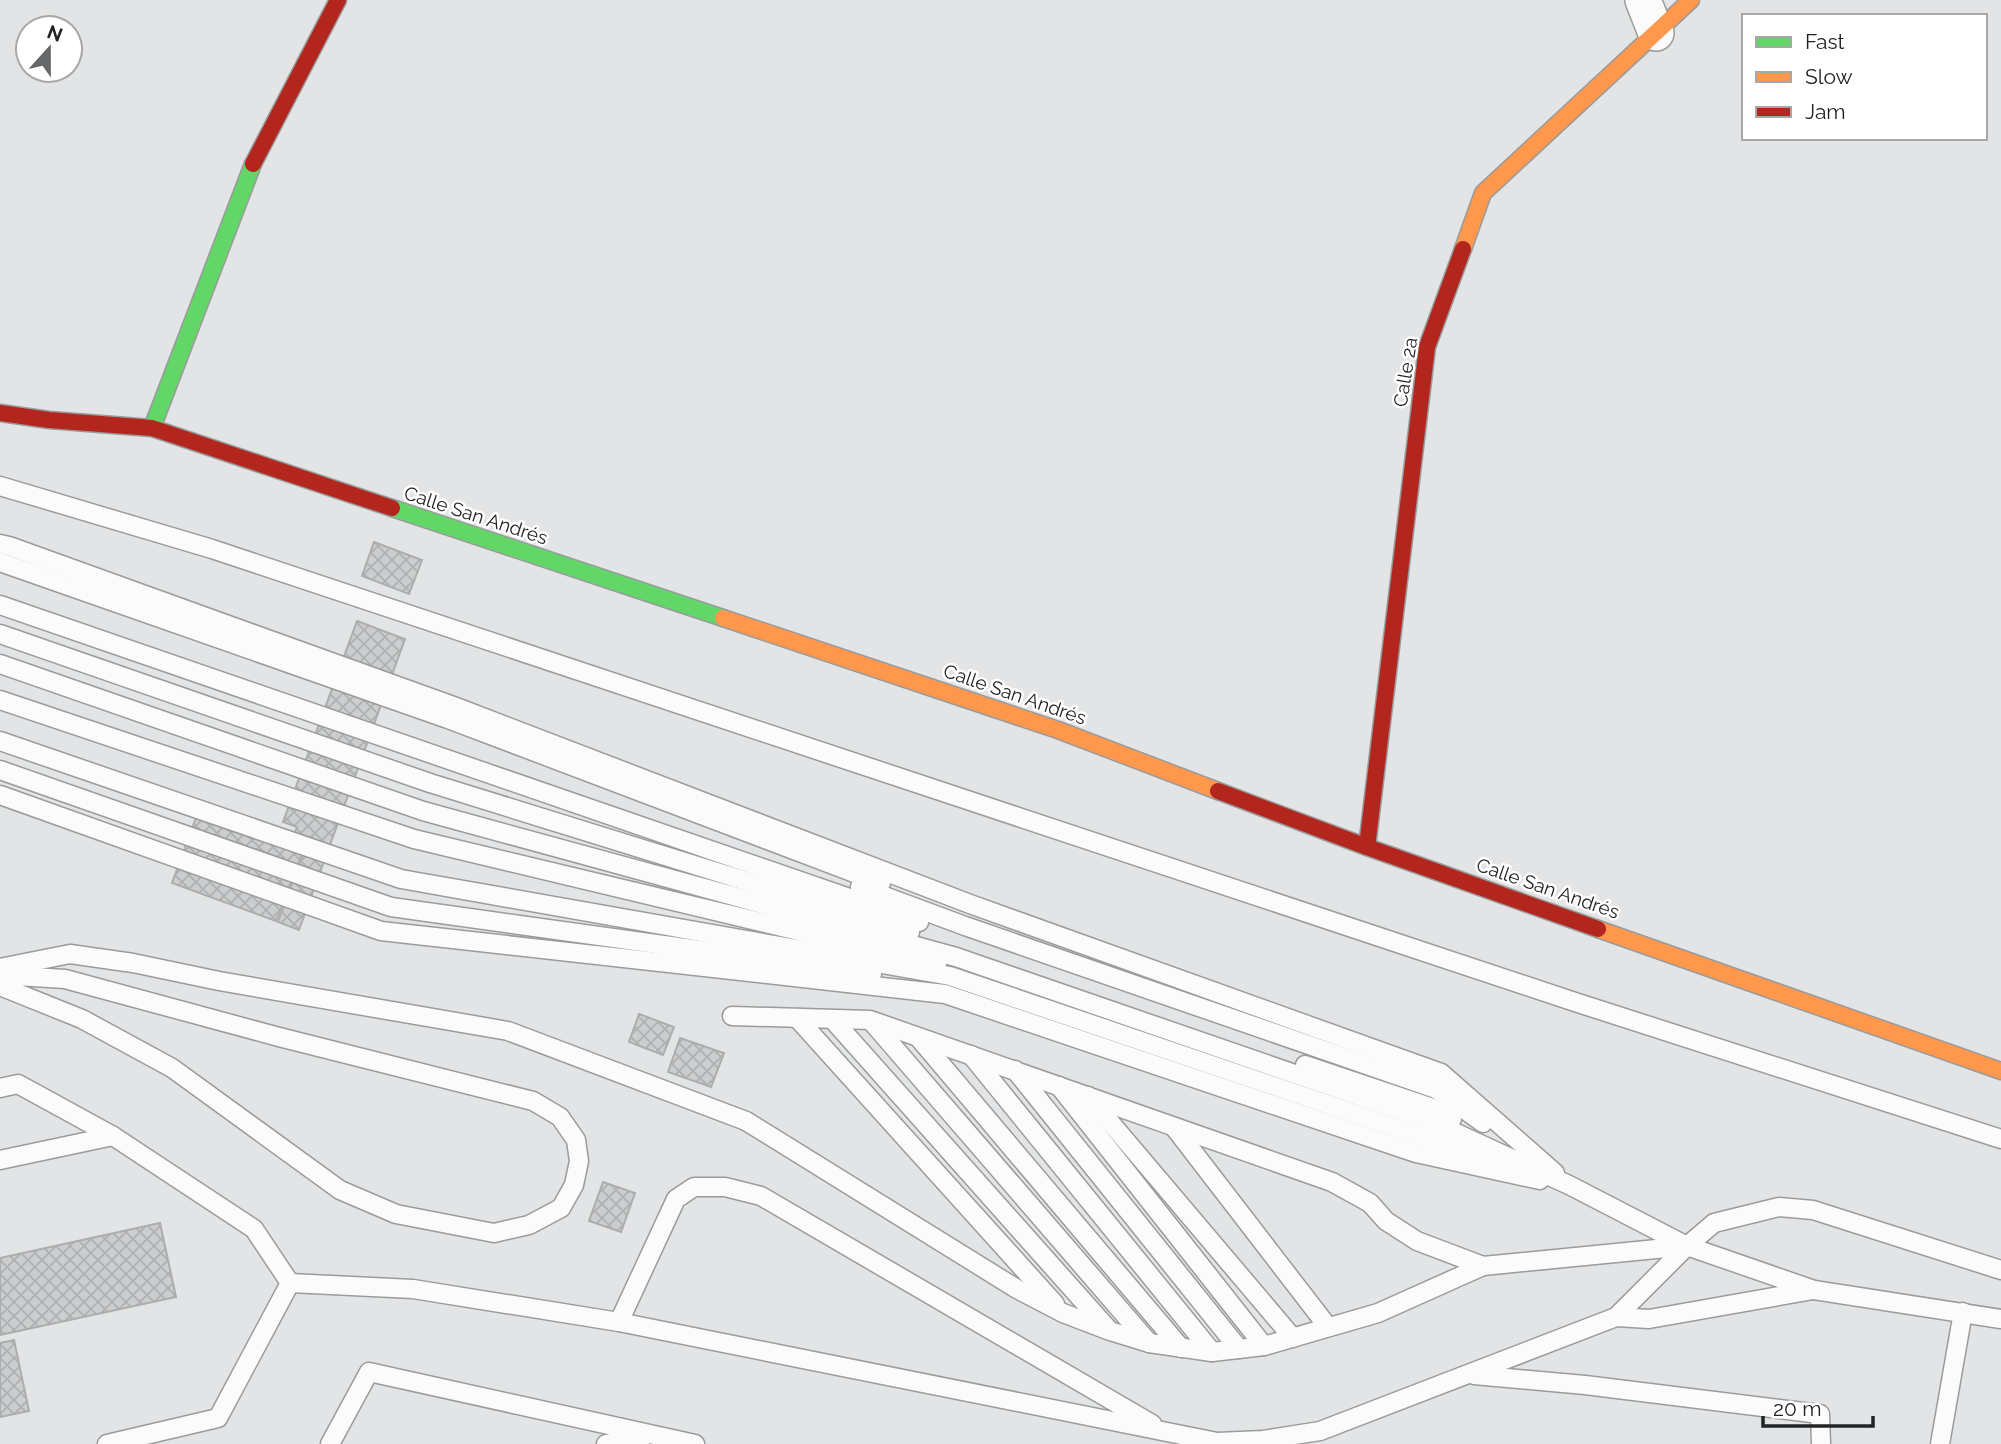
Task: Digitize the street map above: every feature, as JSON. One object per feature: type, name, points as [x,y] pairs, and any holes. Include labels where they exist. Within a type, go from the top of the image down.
[{"type":"street","points":[[152,428],[246,177],[338,0]]},
{"type":"street","points":[[1643,0],[1656,33]]},
{"type":"street","name":"Calle 2a","points":[[1367,847],[1427,347],[1483,193],[1691,0]]},
{"type":"street","name":"Calle San Andrés","points":[[0,413],[49,420],[152,428],[1058,730],[1367,847],[2001,1071]]},
{"type":"lane","points":[[0,486],[212,549],[1578,1003],[2001,1139]]},
{"type":"lane","points":[[0,544],[412,691],[970,904],[1441,1073],[1571,1186]]},
{"type":"lane","points":[[0,562],[448,719],[967,915],[1438,1080],[1571,1186]]},
{"type":"lane","points":[[0,572],[447,731],[964,926],[1436,1089],[1571,1186]]},
{"type":"lane","points":[[0,605],[1432,1098],[1571,1186]]},
{"type":"lane","points":[[0,634],[430,783],[958,947],[1430,1107],[1571,1186],[1687,1246],[1814,1290],[2001,1319]]},
{"type":"lane","points":[[0,664],[423,811],[956,957],[1428,1120],[1571,1186]]},
{"type":"lane","points":[[0,700],[414,839],[952,967],[1425,1128],[1571,1186]]},
{"type":"lane","points":[[0,741],[401,879],[950,976],[1571,1186]]},
{"type":"lane","points":[[0,769],[391,907],[948,985],[1419,1145],[1571,1186]]},
{"type":"lane","points":[[0,794],[381,931],[945,994],[1416,1153],[1571,1186]]},
{"type":"lane","points":[[0,968],[70,954],[508,1031],[746,1121],[1017,1289],[1063,1313],[1149,1343],[1212,1352],[1264,1346],[1377,1313],[1483,1266],[1687,1246]]},
{"type":"lane","points":[[0,975],[65,979],[279,1037],[533,1101],[560,1117],[576,1140],[579,1161],[574,1185],[561,1208],[529,1225],[494,1233],[396,1214],[340,1189],[172,1068],[82,1019],[0,986]]},
{"type":"lane","points":[[732,1017],[870,1020],[1332,1182],[1370,1203],[1386,1221],[1417,1241],[1483,1266]]},
{"type":"lane","points":[[797,1018],[1063,1313]]},
{"type":"lane","points":[[834,1020],[1110,1331]]},
{"type":"lane","points":[[870,1020],[1149,1343]]},
{"type":"lane","points":[[918,1037],[1181,1348]]},
{"type":"lane","points":[[971,1055],[1212,1352]]},
{"type":"lane","points":[[1016,1070],[1238,1349]]},
{"type":"lane","points":[[0,1088],[18,1084],[113,1136],[254,1229],[290,1283]]},
{"type":"lane","points":[[1059,1086],[1264,1346]]},
{"type":"lane","points":[[1087,1096],[1293,1338]]},
{"type":"lane","points":[[1174,1127],[1328,1327]]},
{"type":"lane","points":[[0,1160],[113,1136]]},
{"type":"lane","points":[[619,1322],[677,1199],[694,1187],[725,1187],[761,1196],[1167,1433]]},
{"type":"lane","points":[[290,1283],[413,1289],[619,1322],[1217,1442],[1263,1440],[1320,1431],[1616,1317],[1714,1223],[1779,1207],[1813,1210],[2001,1270]]},
{"type":"lane","points":[[107,1444],[150,1439],[218,1418],[290,1283]]},
{"type":"lane","points":[[1616,1317],[1649,1319],[1814,1290]]},
{"type":"lane","points":[[1940,1444],[1963,1312]]},
{"type":"lane","points":[[330,1444],[369,1371],[653,1439],[695,1444]]},
{"type":"lane","points":[[1468,1375],[1585,1385],[1820,1414],[1821,1444]]},
{"type":"lane","points":[[606,1444],[653,1439]]},
{"type":"building","points":[[374,542],[422,560],[409,594],[362,576]]},
{"type":"building","points":[[357,621],[405,639],[299,930],[278,922],[306,845],[292,840],[297,827],[283,822]]},
{"type":"building","points":[[200,807],[305,846],[276,921],[172,883]]},
{"type":"building","points":[[639,1014],[674,1027],[663,1055],[629,1042]]},
{"type":"building","points":[[680,1038],[724,1053],[711,1087],[668,1072]]},
{"type":"building","points":[[603,1182],[635,1193],[621,1232],[589,1221]]},
{"type":"building","points":[[160,1223],[176,1297],[0,1335],[0,1258]]},
{"type":"building","points":[[14,1340],[29,1411],[0,1417],[0,1343]]},
{"type":"traffic: fast","points":[[152,428],[253,164]]},
{"type":"traffic: fast","points":[[392,508],[723,618]]},
{"type":"traffic: slow","points":[[1463,249],[1483,193],[1691,0]]},
{"type":"traffic: slow","points":[[723,618],[1058,730],[1218,791]]},
{"type":"traffic: slow","points":[[1598,929],[2001,1071]]},
{"type":"traffic: jam","points":[[253,164],[338,0]]},
{"type":"traffic: jam","points":[[1367,847],[1427,347],[1463,249]]},
{"type":"traffic: jam","points":[[0,413],[49,420],[152,428],[392,508]]},
{"type":"traffic: jam","points":[[1218,791],[1598,929]]}]
